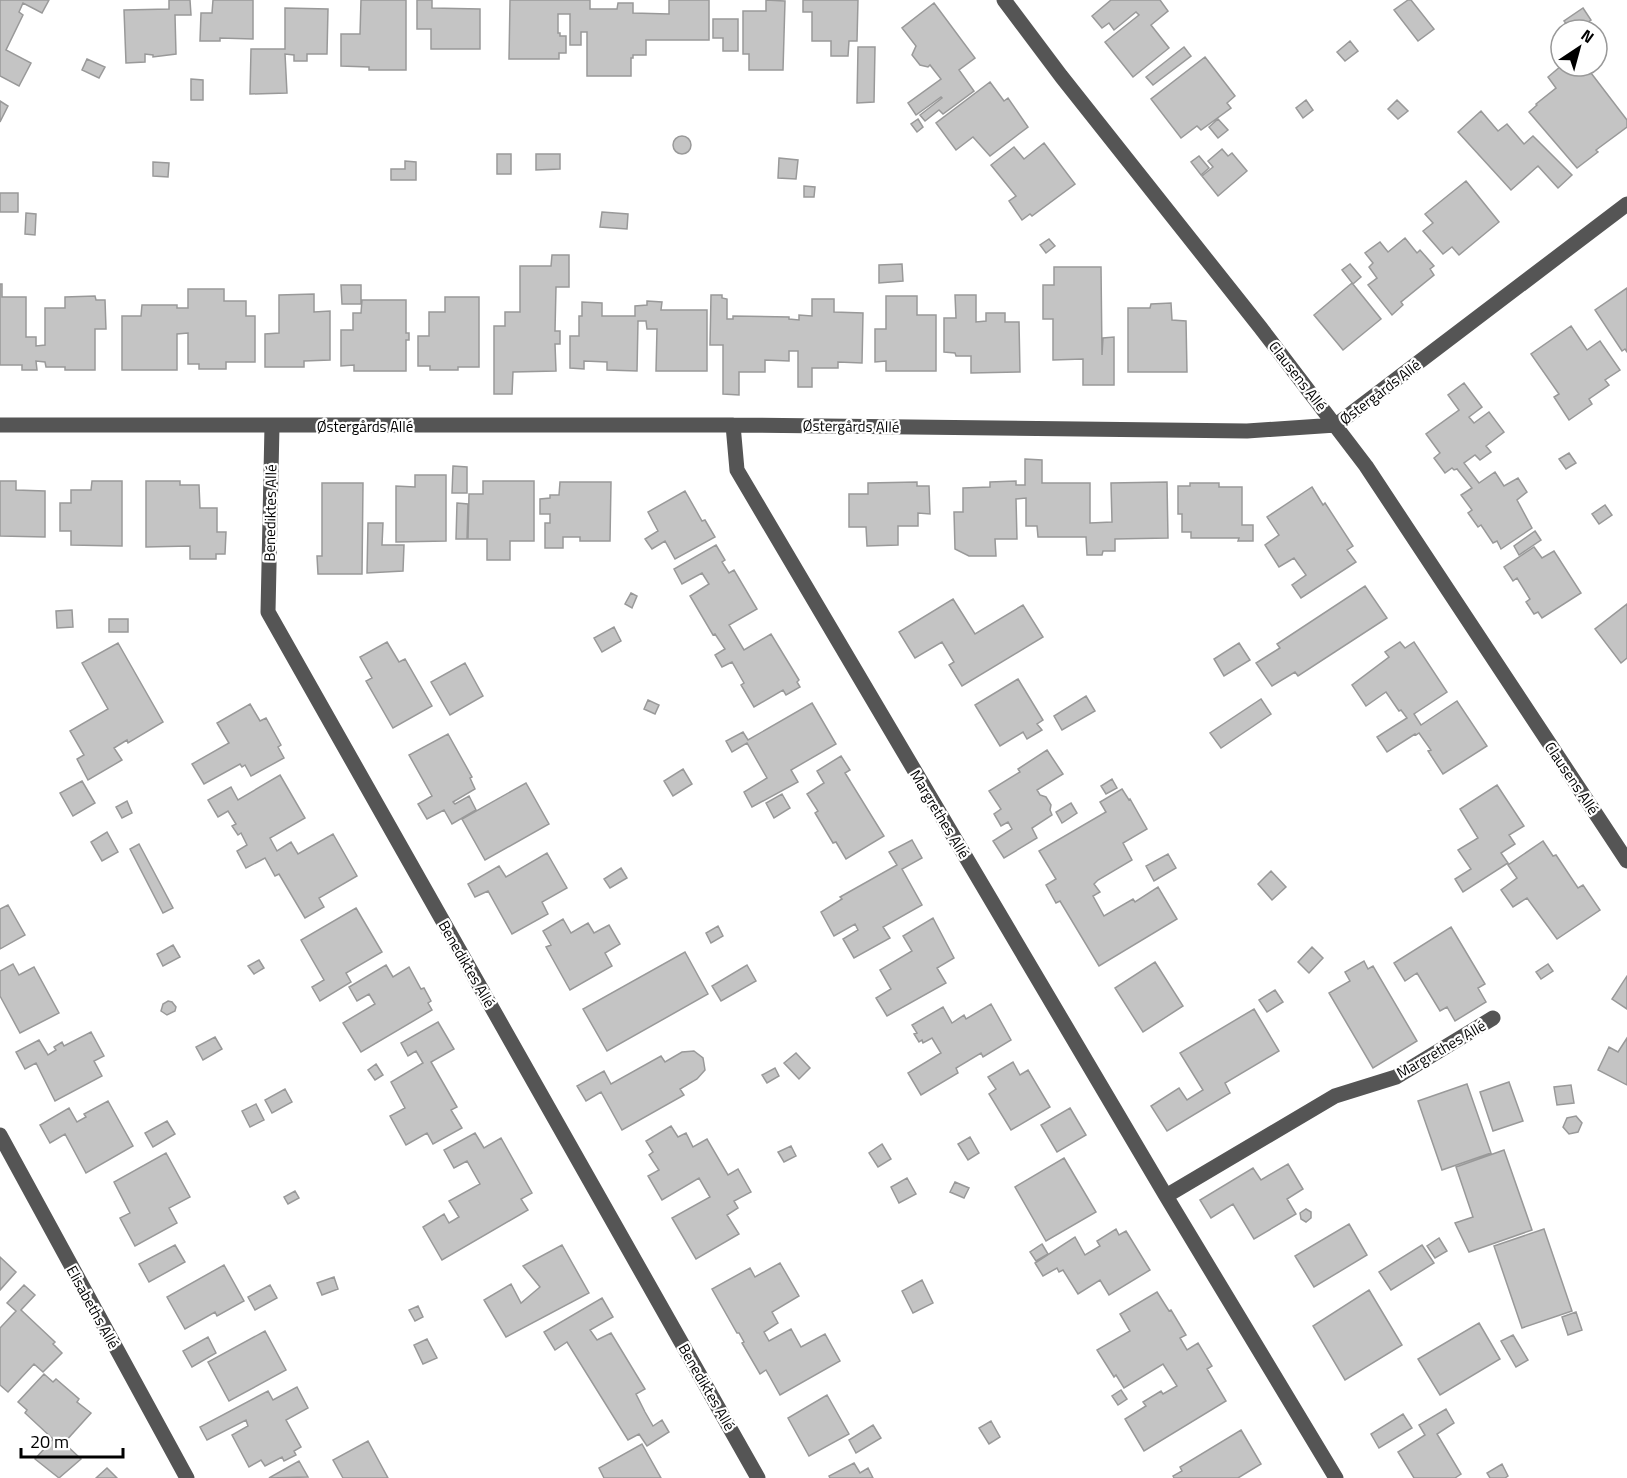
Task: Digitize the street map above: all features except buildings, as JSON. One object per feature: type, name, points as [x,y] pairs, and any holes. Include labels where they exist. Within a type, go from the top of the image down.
[{"type":"street","name":"Clausens Allé","points":[[1005,0],[1061,76],[1366,466],[1627,861]]},
{"type":"street","name":"Østergårds Allé","points":[[0,425],[734,425],[1247,431],[1336,425],[1627,204]]},
{"type":"street","name":"Margrethes Allé","points":[[734,425],[737,470],[1166,1196],[1336,1478]]},
{"type":"street","name":"Benediktes Allé","points":[[272,426],[268,612],[758,1478]]},
{"type":"street","name":"Margrethes Allé","points":[[1166,1196],[1335,1096],[1396,1077],[1493,1018]]},
{"type":"street","name":"Elisabeths Allé","points":[[0,1135],[187,1478]]}]
